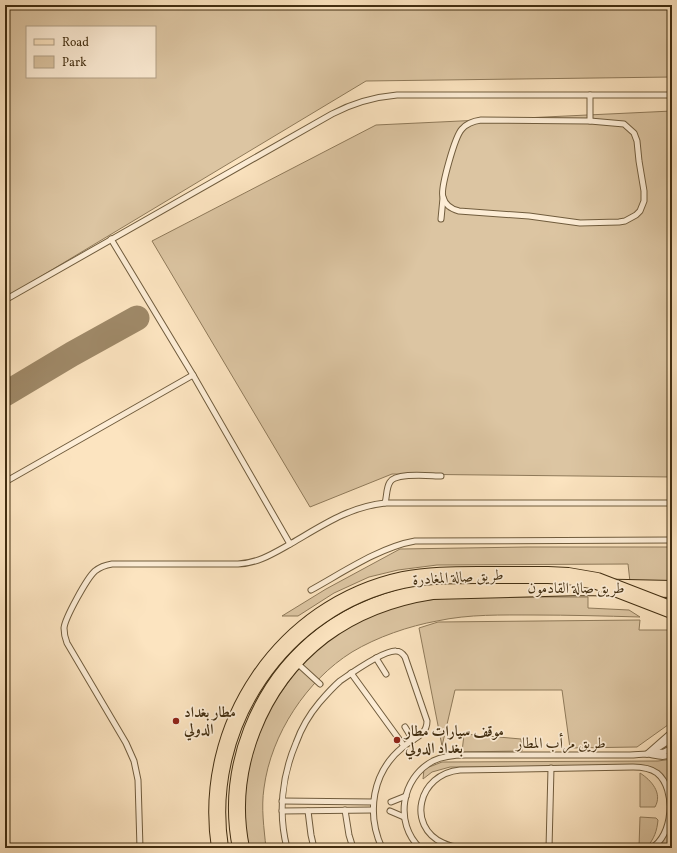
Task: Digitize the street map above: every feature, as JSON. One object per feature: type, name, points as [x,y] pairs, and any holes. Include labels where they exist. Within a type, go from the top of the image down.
[{"type":"main road","name":"طريق صالة المغادرة","points":[[220,848],[217,818],[219,782],[225,749],[238,714],[257,680],[269,663],[284,647],[310,624],[336,606],[379,587],[403,580],[450,575],[548,575],[568,576],[596,581],[672,610]]},
{"type":"main road","name":"طريق صالة القادمون","points":[[241,848],[238,827],[237,795],[246,746],[258,715],[275,687],[295,661],[324,635],[358,614],[375,606],[412,594],[450,589],[582,587],[672,589]]},
{"type":"lane","points":[[5,300],[344,107],[363,100],[397,95],[672,95]]},
{"type":"lane","points":[[590,95],[590,121]]},
{"type":"lane","points":[[441,219],[443,186],[456,139],[458,133],[468,123],[481,120],[590,121],[624,124],[631,129],[636,137],[645,196],[640,211],[631,219],[619,222],[586,223],[529,216],[459,211],[449,207],[443,197]]},
{"type":"lane","points":[[112,239],[194,375],[290,544]]},
{"type":"lane","points":[[5,482],[194,375]]},
{"type":"lane","points":[[385,503],[389,484],[394,478],[401,476],[441,476]]},
{"type":"lane","points":[[140,848],[138,780],[134,761],[126,743],[67,643],[64,633],[67,618],[91,575],[98,569],[107,564],[245,564],[265,558],[347,512],[365,506],[385,503],[672,503]]},
{"type":"lane","points":[[310,590],[382,551],[398,544],[415,541],[672,540]]},
{"type":"lane","points":[[287,848],[283,829],[282,801],[287,769],[296,741],[303,728],[315,709],[339,682],[376,658],[394,650],[399,651],[405,657],[427,721],[425,731],[422,735],[404,746],[393,756],[384,768],[376,786],[373,810],[375,830],[382,848]]},
{"type":"lane","points":[[376,658],[386,674]]},
{"type":"lane","points":[[295,661],[320,684]]},
{"type":"lane","points":[[351,673],[404,746]]},
{"type":"lane","points":[[405,727],[413,740]]},
{"type":"lane","points":[[647,754],[672,732]]},
{"type":"lane","points":[[647,754],[672,739]]},
{"type":"lane","points":[[647,754],[664,752],[672,748]]},
{"type":"lane","name":"طريق مرأب المطار","points":[[420,848],[408,831],[404,817],[408,788],[418,773],[432,762],[448,756],[647,754],[668,756],[672,754]]},
{"type":"lane","points":[[549,848],[551,768]]},
{"type":"lane","points":[[492,848],[450,846],[437,840],[431,835],[423,822],[421,807],[422,800],[428,786],[438,776],[452,770],[648,768],[661,776],[670,795],[670,823],[659,842],[651,848]]},
{"type":"lane","points":[[391,802],[406,796]]},
{"type":"lane","points":[[282,801],[373,802]]},
{"type":"lane","points":[[345,810],[346,822],[353,848]]},
{"type":"lane","points":[[282,811],[373,810]]},
{"type":"lane","points":[[308,811],[314,848]]},
{"type":"lane","points":[[390,811],[404,817]]},
{"type":"green space","points":[[5,5],[672,5],[672,77],[366,81],[5,298]]},
{"type":"green space","points":[[672,111],[672,477],[392,474],[310,507],[152,241],[376,125]]},
{"type":"green space","points":[[672,547],[672,585],[630,582],[628,564],[437,565],[398,570],[369,577],[334,593],[298,616],[282,616],[326,589],[400,549]]},
{"type":"green space","points":[[454,597],[588,597],[588,608],[629,610],[640,617],[486,615],[461,617],[426,623],[404,629],[382,637],[352,652],[320,677],[306,693],[283,729],[274,748],[264,788],[263,810],[266,848],[249,848],[245,825],[244,794],[248,764],[268,711],[294,674],[313,652],[354,623],[396,604]]},
{"type":"green space","points":[[640,620],[639,630],[672,630],[672,722],[637,747],[570,748],[562,690],[455,690],[442,746],[419,628],[438,622]]},
{"type":"green space","points":[[464,734],[521,739],[522,751],[462,752]]},
{"type":"green space","points":[[672,759],[672,789],[662,775],[651,772],[645,768],[450,767],[432,772],[423,779],[424,769],[442,762],[658,761]]},
{"type":"green space","points":[[640,773],[655,787],[658,797],[655,807],[640,807]]},
{"type":"green space","points":[[640,817],[656,818],[658,820],[655,835],[647,847],[639,847]]},
{"type":"green space","points":[[672,824],[672,848],[655,848],[658,846]]},
{"type":"taxiway","points":[[5,394],[72,354],[137,318]]},
{"type":"place","name":"مطار بغداد الدولي","points":[[176,721]]},
{"type":"place","name":"موقف سيارات مطار بغداد الدولي","points":[[397,740]]}]
